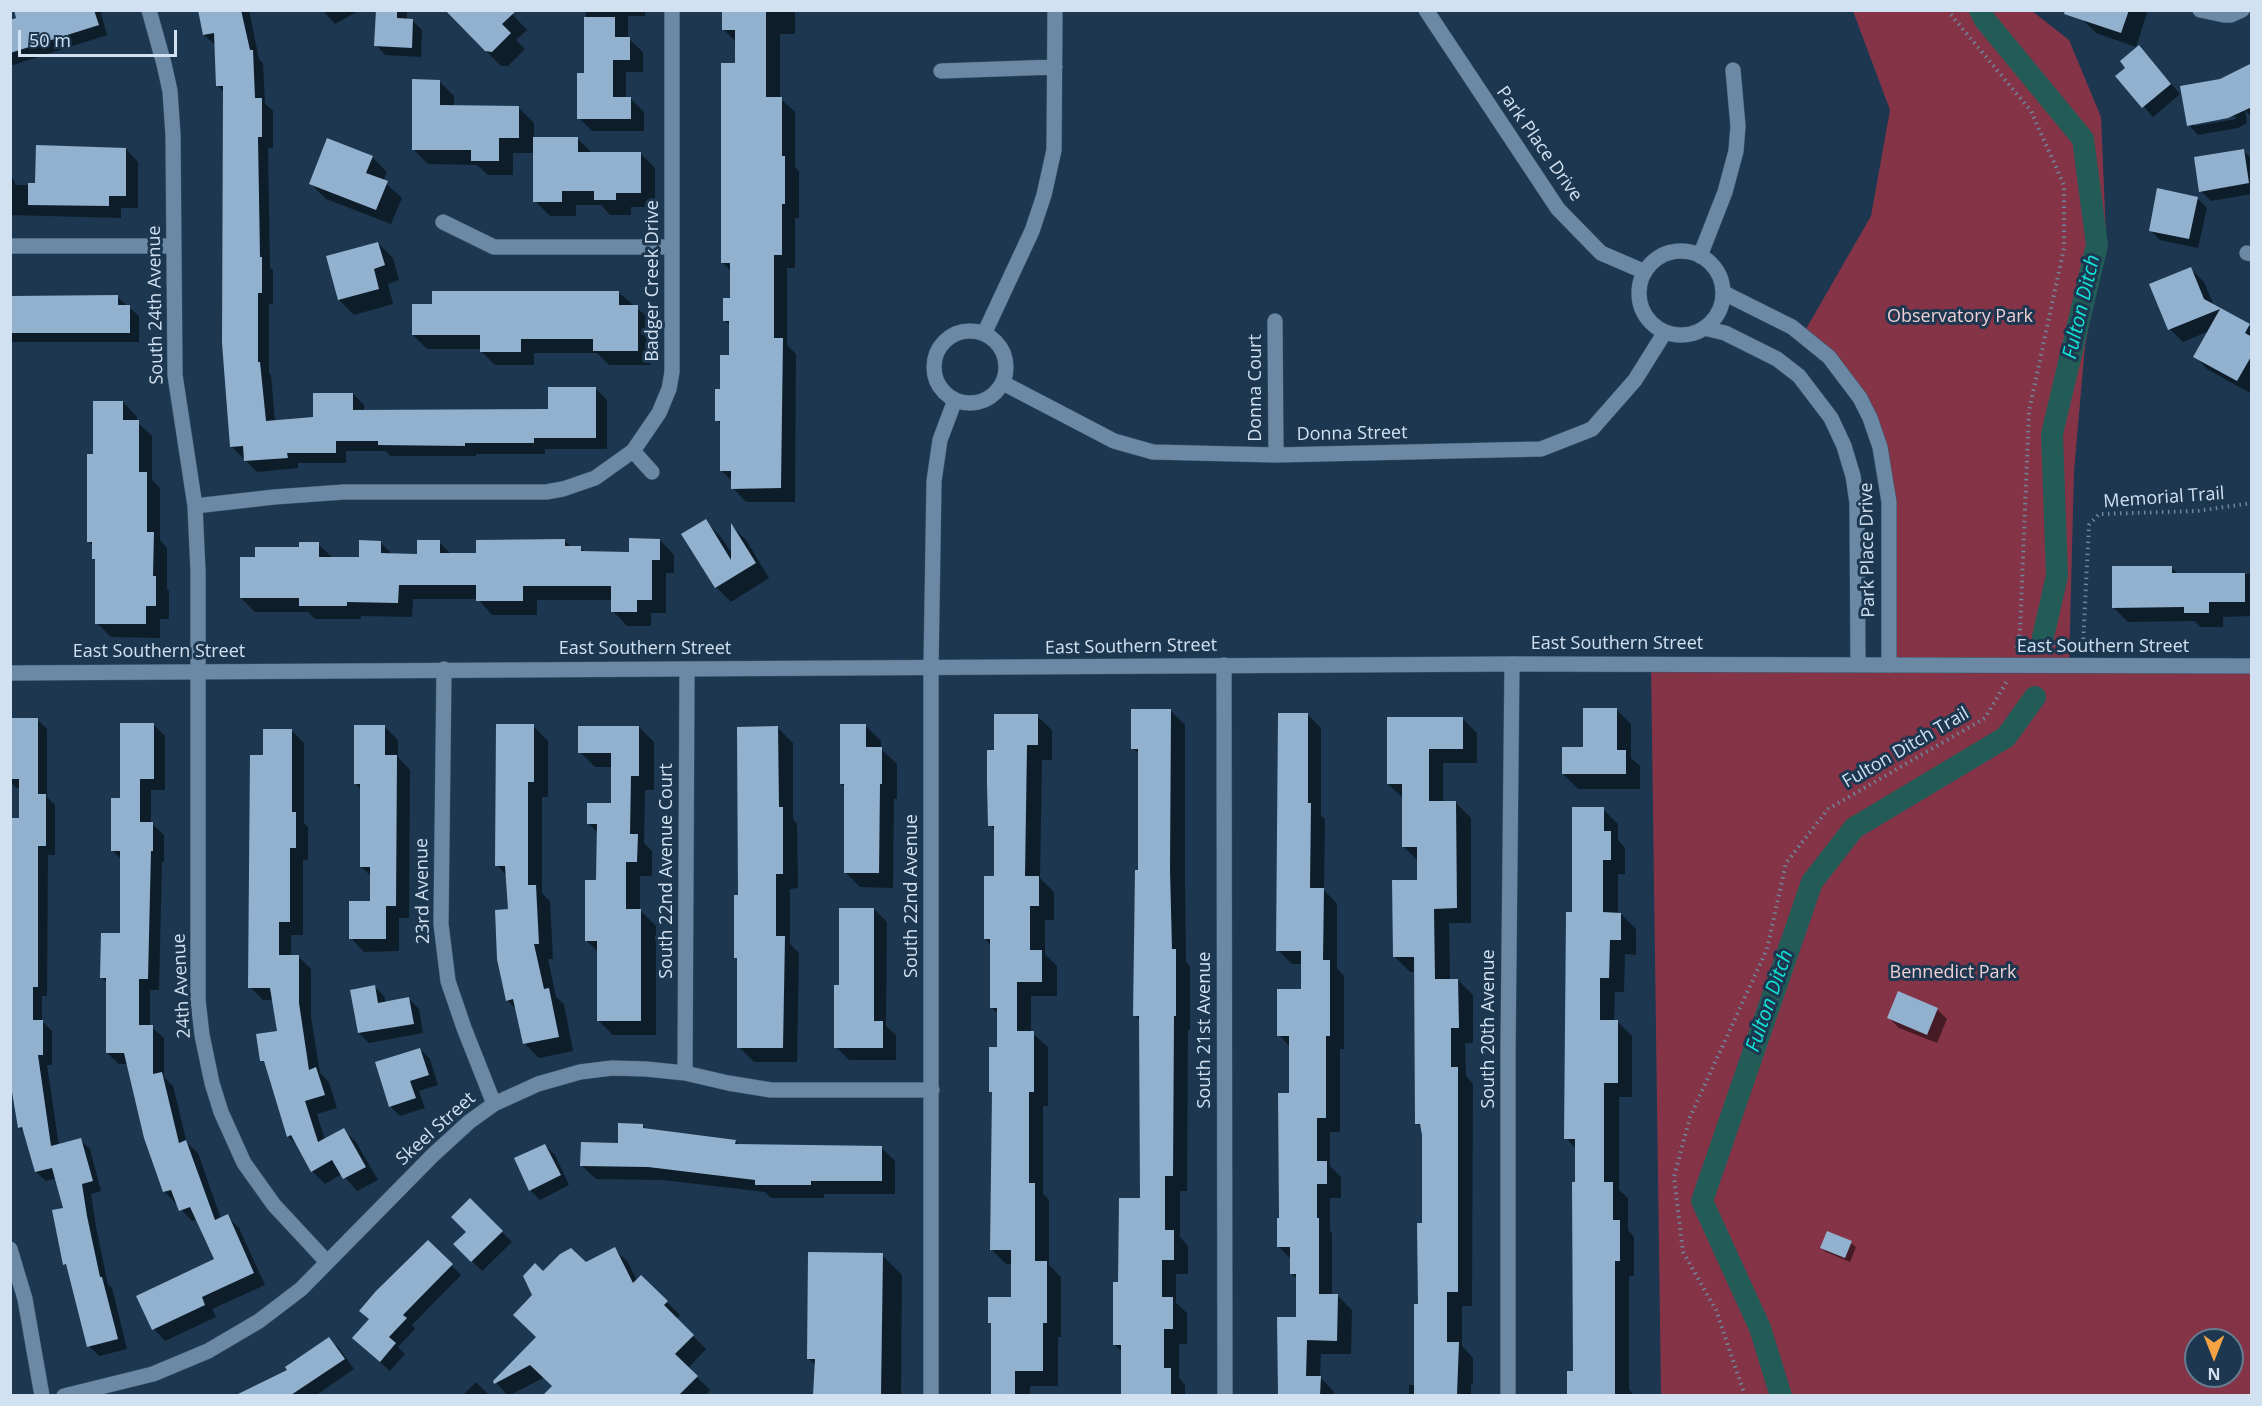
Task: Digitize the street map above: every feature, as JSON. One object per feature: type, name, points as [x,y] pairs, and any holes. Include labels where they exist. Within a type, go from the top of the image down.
[{"type":"street","name":"South 24th Avenue","points":[[148,10],[170,91],[173,135],[175,375],[195,506],[199,672]]},
{"type":"street","name":"Badger Creek Drive","points":[[195,506],[344,492],[546,492],[595,478],[633,451],[658,413],[669,389],[672,372],[672,10]]},
{"type":"street","points":[[984,334],[1032,231],[1044,195],[1054,150],[1055,10]]},
{"type":"street","name":"Park Place Drive","points":[[1426,10],[1558,209],[1601,253],[1645,272]]},
{"type":"street","points":[[2200,10],[2231,15],[2242,10]]},
{"type":"street","points":[[941,71],[1055,67]]},
{"type":"street","points":[[1700,256],[1725,192],[1736,151],[1738,126],[1733,70]]},
{"type":"street","points":[[443,222],[494,247],[672,247]]},
{"type":"street","points":[[10,246],[173,246]]},
{"type":"street","points":[[1679,251],[1700,256],[1715,268],[1721,280],[1724,293],[1721,307],[1704,328],[1685,334],[1665,332],[1653,324],[1640,300],[1640,286],[1645,272],[1665,254],[1679,251]]},
{"type":"street","name":"Park Place Drive","points":[[1724,293],[1792,327],[1829,357],[1860,398],[1870,418],[1880,447],[1889,502],[1889,665]]},
{"type":"street","name":"Donna Court","points":[[1275,321],[1276,455]]},
{"type":"street","name":"Park Place Drive","points":[[1704,328],[1725,333],[1777,359],[1799,376],[1832,418],[1853,476],[1857,503],[1858,664]]},
{"type":"street","points":[[965,332],[984,334],[997,342],[1003,352],[1006,363],[1003,383],[984,401],[972,404],[955,400],[940,388],[935,377],[934,364],[937,352],[944,342],[954,335],[965,332]]},
{"type":"street","name":"Donna Street","points":[[1003,383],[1114,441],[1153,452],[1276,455],[1541,449],[1592,429],[1635,380],[1665,332]]},
{"type":"street","name":"South 22nd Avenue","points":[[931,1395],[931,668],[934,481],[940,440],[955,400]]},
{"type":"street","points":[[633,451],[652,472]]},
{"type":"street","name":"East Southern Street","points":[[10,673],[1512,664],[2252,666]]},
{"type":"street","name":"South 20th Avenue","points":[[1508,1395],[1508,1050],[1512,664]]},
{"type":"street","name":"South 21st Avenue","points":[[1224,665],[1225,1395]]},
{"type":"street","name":"23rd Avenue","points":[[444,669],[441,924],[448,981],[494,1104]]},
{"type":"street","name":"South 22nd Avenue Court","points":[[685,1073],[687,669]]},
{"type":"street","name":"24th Avenue","points":[[199,672],[198,1000],[202,1035],[212,1083],[221,1112],[244,1163],[274,1204],[327,1262]]},
{"type":"street","name":"Skeel Street","points":[[64,1395],[153,1374],[208,1352],[259,1321],[301,1289],[433,1155],[469,1122],[494,1104],[538,1084],[580,1072],[612,1068],[646,1068],[685,1073],[771,1090],[932,1090]]},
{"type":"street","points":[[10,1249],[25,1299],[42,1395]]},
{"type":"path","name":"Fulton Ditch Trail","points":[[1745,1395],[1716,1310],[1683,1252],[1674,1177],[1690,1117],[1767,949],[1786,863],[1828,809],[1984,718],[2016,667],[2020,632],[2029,411],[2064,248],[2064,185],[2031,111],[1947,10]]},
{"type":"path","name":"Memorial Trail","points":[[2017,644],[2084,645],[2089,525],[2099,514],[2197,512],[2252,503]]},
{"type":"green space","name":"Bennedict Park","points":[[1853,11],[2032,11],[2069,40],[2101,117],[2106,236],[2085,346],[2074,471],[2069,666],[2251,666],[2251,1395],[1661,1395],[1651,664],[1889,665],[1889,502],[1870,418],[1802,336],[1871,216],[1890,110]]},
{"type":"building","points":[[14,10],[94,10],[99,25],[10,53],[10,20],[16,18]]},
{"type":"building","points":[[198,10],[241,10],[250,50],[253,50],[255,98],[262,98],[262,137],[258,137],[262,293],[258,293],[258,362],[260,362],[266,421],[313,417],[313,393],[353,393],[353,410],[548,409],[548,387],[596,387],[596,438],[534,438],[534,443],[465,443],[465,446],[378,445],[378,441],[336,441],[336,453],[287,453],[288,458],[244,461],[243,446],[230,447],[222,343],[223,86],[216,86],[214,33],[203,35]]},
{"type":"building","points":[[376,10],[397,10],[397,18],[413,19],[412,48],[374,46]]},
{"type":"building","points":[[445,10],[517,10],[502,24],[511,33],[492,52],[485,51]]},
{"type":"building","points":[[722,10],[766,10],[766,97],[782,97],[785,204],[782,204],[782,255],[774,255],[774,338],[783,338],[781,488],[731,489],[731,471],[720,471],[720,421],[715,421],[715,389],[720,389],[720,355],[729,355],[729,321],[723,321],[723,298],[730,298],[730,263],[721,263],[721,63],[735,63],[735,30],[722,30]]},
{"type":"building","points":[[2065,10],[2129,10],[2121,33],[2064,14]]},
{"type":"building","points":[[584,17],[615,17],[615,37],[630,37],[630,60],[613,60],[613,97],[631,97],[631,119],[577,119],[577,73],[584,73]]},
{"type":"building","points":[[2139,45],[2171,84],[2142,108],[2115,76],[2125,68],[2120,61]]},
{"type":"building","points":[[2252,63],[2252,107],[2228,118],[2187,126],[2180,86],[2220,79]]},
{"type":"building","points":[[412,79],[440,80],[440,105],[519,106],[519,138],[499,138],[499,161],[471,161],[471,150],[412,150]]},
{"type":"building","points":[[533,137],[578,137],[578,152],[641,152],[641,193],[616,193],[616,200],[594,200],[594,191],[562,191],[562,202],[533,202]]},
{"type":"building","points":[[327,138],[373,156],[366,173],[388,181],[376,210],[309,184]]},
{"type":"building","points":[[36,145],[126,148],[126,196],[109,196],[109,206],[28,205],[28,183],[35,183]]},
{"type":"building","points":[[2244,149],[2249,183],[2199,192],[2194,157]]},
{"type":"building","points":[[2157,188],[2198,197],[2189,239],[2149,231]]},
{"type":"building","points":[[378,242],[385,265],[374,269],[379,289],[338,300],[326,256]]},
{"type":"building","points":[[2191,267],[2204,299],[2250,324],[2245,333],[2252,337],[2252,355],[2237,381],[2193,357],[2220,309],[2168,330],[2149,284]]},
{"type":"building","points":[[432,291],[619,291],[619,305],[638,305],[638,351],[593,351],[593,339],[521,339],[521,352],[480,352],[480,335],[412,335],[412,304],[432,304]]},
{"type":"building","points":[[118,295],[118,305],[130,305],[130,333],[10,333],[10,296]]},
{"type":"building","points":[[93,401],[123,401],[123,420],[139,420],[139,472],[147,472],[147,532],[154,532],[153,576],[156,576],[156,606],[146,606],[146,624],[95,624],[95,559],[92,559],[92,542],[87,542],[87,454],[93,454]]},
{"type":"building","points":[[706,519],[731,560],[731,523],[756,563],[715,588],[681,534]]},
{"type":"building","points":[[629,538],[660,539],[660,560],[652,560],[652,600],[637,600],[637,612],[611,612],[611,586],[523,586],[523,601],[476,601],[476,585],[399,585],[398,603],[347,602],[347,606],[299,606],[299,598],[240,598],[240,557],[255,557],[255,547],[299,547],[299,542],[319,542],[319,557],[359,557],[359,540],[381,541],[381,553],[417,554],[417,540],[440,540],[440,553],[476,553],[476,540],[565,539],[565,546],[581,546],[581,551],[629,552]]},
{"type":"building","points":[[2112,566],[2172,566],[2172,573],[2245,573],[2245,602],[2209,602],[2209,613],[2184,613],[2184,607],[2112,608]]},
{"type":"building","points":[[1583,708],[1617,708],[1617,750],[1626,750],[1626,774],[1562,774],[1562,747],[1583,747]]},
{"type":"building","points":[[1131,709],[1171,709],[1170,870],[1172,949],[1176,949],[1176,1016],[1174,1016],[1173,1176],[1165,1176],[1165,1230],[1174,1230],[1174,1260],[1162,1260],[1162,1297],[1173,1297],[1173,1329],[1164,1329],[1164,1368],[1171,1368],[1171,1395],[1121,1395],[1121,1345],[1113,1345],[1113,1282],[1118,1282],[1119,1198],[1140,1198],[1139,1016],[1133,1016],[1135,870],[1138,870],[1138,749],[1131,749]]},
{"type":"building","points":[[1278,713],[1308,713],[1308,803],[1311,803],[1310,888],[1324,888],[1323,960],[1330,960],[1330,1036],[1326,1036],[1326,1118],[1317,1118],[1317,1161],[1327,1161],[1327,1184],[1317,1184],[1317,1218],[1319,1218],[1319,1294],[1338,1294],[1337,1341],[1307,1340],[1306,1376],[1321,1376],[1320,1395],[1278,1395],[1277,1317],[1296,1317],[1296,1274],[1290,1274],[1290,1247],[1277,1247],[1277,1218],[1279,1218],[1278,1093],[1289,1093],[1289,1036],[1277,1036],[1277,989],[1301,989],[1301,951],[1276,951]]},
{"type":"building","points":[[994,714],[1038,714],[1038,745],[1027,745],[1025,876],[1039,876],[1039,906],[1030,906],[1030,950],[1042,950],[1042,982],[1017,982],[1017,1031],[1034,1031],[1034,1092],[1029,1092],[1029,1183],[1035,1183],[1035,1261],[1047,1261],[1047,1323],[1043,1323],[1043,1371],[1015,1371],[1015,1395],[991,1395],[991,1323],[988,1323],[988,1297],[1011,1297],[1011,1250],[990,1250],[992,1092],[989,1092],[989,1047],[997,1047],[997,1008],[990,1008],[990,939],[984,939],[984,876],[994,876],[994,826],[988,826],[987,750],[994,750]]},
{"type":"building","points":[[1387,717],[1463,717],[1463,749],[1429,749],[1429,801],[1456,801],[1457,908],[1434,909],[1435,979],[1458,979],[1459,1028],[1451,1028],[1451,1067],[1458,1067],[1458,1292],[1447,1292],[1447,1342],[1459,1342],[1457,1395],[1414,1395],[1414,1304],[1418,1304],[1417,1223],[1422,1223],[1422,1135],[1420,1124],[1415,1124],[1414,957],[1393,957],[1392,880],[1417,880],[1417,847],[1402,847],[1402,784],[1387,784]]},
{"type":"building","points":[[10,718],[38,718],[38,794],[46,794],[46,846],[38,846],[38,987],[33,987],[33,1020],[43,1020],[43,1055],[38,1055],[51,1146],[81,1138],[93,1181],[82,1184],[87,1216],[100,1277],[102,1277],[118,1339],[87,1347],[66,1264],[63,1265],[52,1210],[63,1208],[52,1168],[35,1172],[22,1127],[18,1128],[10,1080],[10,818],[19,818],[19,779],[10,779]]},
{"type":"building","points":[[120,723],[154,723],[154,779],[140,779],[140,822],[153,822],[153,851],[151,851],[148,979],[139,979],[139,1025],[153,1025],[153,1074],[162,1072],[179,1143],[186,1140],[215,1220],[228,1214],[254,1273],[202,1297],[205,1305],[152,1330],[136,1296],[214,1259],[190,1207],[179,1211],[171,1190],[163,1192],[144,1138],[124,1053],[106,1053],[106,978],[100,978],[101,933],[120,933],[120,851],[111,851],[111,798],[120,798]]},
{"type":"building","points":[[496,724],[534,724],[534,782],[528,782],[528,885],[536,885],[539,944],[534,944],[544,989],[549,988],[559,1037],[523,1044],[513,999],[506,1001],[497,959],[495,910],[508,909],[505,866],[495,866]]},
{"type":"building","points":[[840,724],[866,724],[866,747],[882,747],[879,873],[844,873],[844,784],[840,784]]},
{"type":"building","points":[[354,725],[385,725],[385,755],[397,755],[396,906],[386,906],[386,939],[349,939],[349,901],[370,901],[370,867],[360,867],[360,784],[354,784]]},
{"type":"building","points":[[578,726],[639,726],[639,776],[631,776],[630,834],[638,834],[637,862],[626,862],[626,909],[641,909],[641,1021],[597,1021],[597,941],[585,941],[585,880],[596,880],[597,824],[587,824],[587,803],[611,803],[611,753],[578,753]]},
{"type":"building","points":[[778,726],[779,807],[783,807],[783,874],[776,874],[776,936],[785,936],[783,1048],[737,1048],[734,895],[738,895],[737,727]]},
{"type":"building","points":[[263,729],[292,729],[292,812],[296,812],[296,848],[290,848],[290,922],[279,922],[279,955],[299,955],[299,1003],[309,1070],[316,1067],[325,1095],[305,1101],[318,1142],[344,1128],[366,1167],[343,1179],[332,1160],[311,1172],[291,1135],[287,1137],[264,1061],[260,1061],[256,1034],[277,1031],[270,988],[248,988],[250,755],[263,755]]},
{"type":"building","points":[[1572,807],[1604,807],[1604,831],[1611,831],[1611,860],[1603,860],[1603,912],[1621,913],[1621,940],[1610,940],[1609,978],[1600,978],[1600,1020],[1618,1020],[1618,1083],[1604,1083],[1604,1182],[1613,1182],[1613,1220],[1620,1220],[1620,1261],[1615,1261],[1615,1395],[1567,1395],[1567,1371],[1573,1371],[1572,1182],[1575,1182],[1575,1139],[1564,1139],[1566,912],[1572,912]]},
{"type":"building","points":[[839,908],[874,908],[874,1021],[883,1021],[883,1048],[834,1048],[834,985],[839,985]]},
{"type":"building","points":[[375,985],[378,1003],[409,997],[414,1024],[358,1033],[350,990]]},
{"type":"building","points":[[1898,991],[1938,1008],[1927,1035],[1887,1018]]},
{"type":"building","points":[[420,1048],[429,1075],[410,1081],[416,1098],[389,1107],[375,1062]]},
{"type":"building","points":[[618,1123],[643,1124],[643,1128],[736,1140],[735,1144],[882,1146],[882,1181],[811,1181],[811,1185],[755,1185],[755,1180],[648,1167],[580,1166],[581,1142],[618,1143]]},
{"type":"building","points":[[545,1144],[561,1175],[529,1191],[514,1158]]},
{"type":"building","points":[[470,1198],[503,1231],[471,1262],[453,1244],[466,1232],[451,1217]]},
{"type":"building","points":[[1827,1231],[1852,1241],[1845,1258],[1820,1248]]},
{"type":"building","points":[[428,1240],[453,1264],[403,1315],[407,1318],[389,1337],[396,1343],[380,1362],[352,1338],[369,1319],[359,1311]]},
{"type":"building","points":[[615,1247],[633,1283],[641,1275],[668,1301],[664,1305],[694,1335],[675,1354],[698,1376],[679,1395],[543,1395],[552,1386],[530,1365],[494,1384],[493,1381],[536,1337],[513,1315],[532,1295],[523,1276],[535,1263],[543,1271],[560,1254],[571,1248],[586,1262]]},
{"type":"building","points":[[808,1252],[883,1253],[881,1395],[813,1395],[815,1359],[807,1359]]},
{"type":"building","points":[[329,1337],[345,1359],[291,1395],[236,1395],[287,1370],[285,1367]]},
{"type":"waterway","name":"Fulton Ditch","points":[[1980,10],[1985,20],[2083,139],[2097,245],[2052,434],[2057,576],[2043,637]]},
{"type":"waterway","name":"Fulton Ditch","points":[[1781,1396],[1760,1328],[1702,1201],[1812,882],[1854,828],[2006,737],[2035,697]]},
{"type":"park label","name":"Observatory Park","points":[[1960,317]]}]
